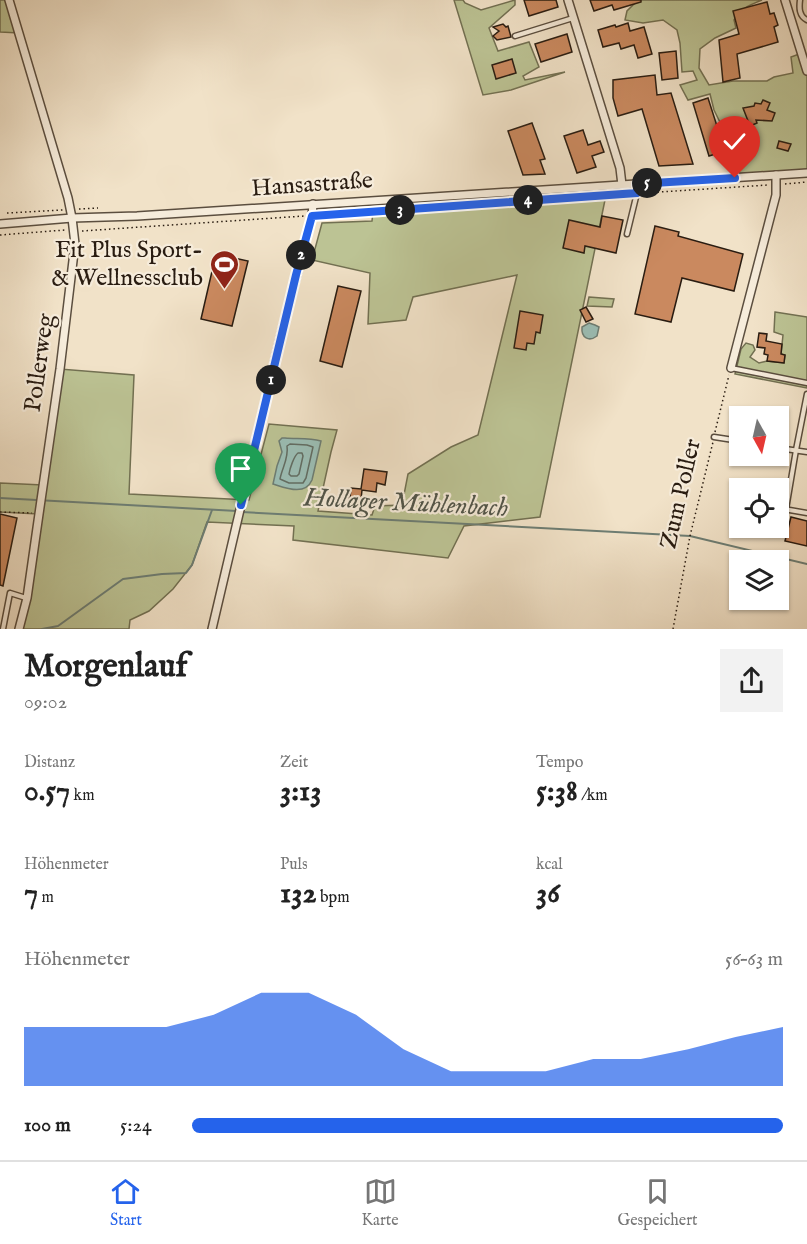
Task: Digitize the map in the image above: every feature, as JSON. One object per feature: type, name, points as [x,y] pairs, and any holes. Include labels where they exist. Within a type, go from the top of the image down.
[{"type":"street","name":"Pollerweg","points":[[9,0],[68,198],[75,244],[60,369],[27,598],[19,629]]},
{"type":"street","points":[[568,0],[620,168],[622,185]]},
{"type":"street","points":[[784,0],[807,71]]},
{"type":"street","name":"Hansastraße","points":[[0,224],[807,173]]},
{"type":"street","points":[[731,368],[776,195],[776,175]]},
{"type":"street","points":[[212,629],[312,216],[313,204]]},
{"type":"lane","points":[[800,0],[799,11],[807,20]]},
{"type":"lane","points":[[515,36],[574,18]]},
{"type":"lane","points":[[627,234],[637,184]]},
{"type":"lane","points":[[731,368],[807,383]]},
{"type":"lane","points":[[789,491],[807,394]]},
{"type":"lane","points":[[714,437],[729,439]]},
{"type":"lane","points":[[789,449],[807,452]]},
{"type":"lane","points":[[789,510],[807,513]]},
{"type":"lane","points":[[3,629],[10,593],[27,598]]},
{"type":"path","points":[[0,234],[99,230],[807,182]]},
{"type":"path","name":"Zum Poller","points":[[673,629],[690,536],[731,368]]},
{"type":"path","points":[[0,512],[39,514]]},
{"type":"green space","points":[[0,0],[9,0],[19,33],[0,32]]},
{"type":"green space","points":[[454,0],[463,0],[481,10],[515,0],[515,5],[489,28],[498,51],[529,42],[539,67],[523,76],[525,80],[565,72],[511,90],[483,95]]},
{"type":"green space","points":[[634,0],[762,0],[750,5],[740,13],[734,20],[736,28],[715,38],[700,49],[699,68],[709,85],[733,81],[767,81],[793,73],[791,57],[802,53],[807,71],[807,173],[735,178],[733,149],[714,110],[710,94],[688,100],[680,85],[697,80],[693,71],[682,72],[677,30],[663,20],[643,23],[625,20],[627,11],[635,3]]},
{"type":"green space","points":[[606,195],[540,517],[464,526],[448,558],[293,540],[294,526],[207,522],[192,565],[173,589],[149,611],[130,620],[129,629],[19,629],[39,514],[0,512],[0,483],[43,485],[60,369],[134,375],[129,494],[249,500],[269,424],[337,430],[318,511],[372,515],[375,506],[402,505],[408,474],[451,447],[478,435],[517,275],[413,297],[406,320],[368,324],[370,273],[312,260],[322,223],[372,221],[373,212]]},
{"type":"green space","points":[[589,297],[614,299],[612,307],[587,306]]},
{"type":"green space","points":[[775,312],[807,317],[807,388],[735,374],[741,349],[746,343],[753,345],[755,350],[750,357],[759,363],[767,361],[784,363],[785,355],[781,354],[783,335],[774,332]]},
{"type":"water","points":[[589,323],[599,327],[597,336],[591,339],[586,338],[582,331],[582,327]]},
{"type":"water","points":[[282,438],[321,441],[309,485],[295,490],[273,484],[282,452],[279,441]]},
{"type":"building","points":[[524,0],[556,0],[558,7],[529,16]]},
{"type":"building","points":[[590,0],[641,0],[641,2],[614,10],[612,5],[594,11]]},
{"type":"building","points":[[767,2],[770,14],[774,13],[778,25],[774,27],[778,42],[737,54],[740,78],[723,82],[719,40],[739,34],[733,11]]},
{"type":"building","points":[[628,23],[630,31],[644,27],[652,54],[638,58],[634,45],[621,49],[619,43],[603,47],[598,30]]},
{"type":"building","points":[[503,24],[508,26],[511,37],[497,40],[493,36],[499,31],[493,27]]},
{"type":"building","points":[[567,34],[572,52],[541,62],[535,44]]},
{"type":"building","points":[[676,51],[678,78],[662,80],[659,53]]},
{"type":"building","points":[[512,59],[516,73],[496,79],[492,65]]},
{"type":"building","points":[[655,75],[657,95],[671,93],[693,164],[659,166],[642,109],[618,116],[613,98],[613,80]]},
{"type":"building","points":[[708,98],[725,151],[709,156],[693,103]]},
{"type":"building","points":[[763,100],[770,103],[767,110],[775,113],[772,121],[756,120],[757,123],[750,126],[743,108],[754,106],[755,103],[761,104]]},
{"type":"building","points":[[532,123],[545,159],[540,160],[545,174],[523,175],[508,131]]},
{"type":"building","points":[[583,130],[588,145],[600,141],[604,152],[592,156],[596,167],[577,173],[564,136]]},
{"type":"building","points":[[779,141],[791,144],[788,151],[777,148]]},
{"type":"building","points":[[602,216],[623,220],[616,253],[585,246],[584,253],[563,248],[569,220],[600,227]]},
{"type":"building","points":[[655,226],[679,232],[678,236],[743,254],[734,291],[682,278],[671,322],[635,314]]},
{"type":"building","name":"Fit Plus Sport- & Wellnessclub","points":[[216,254],[248,261],[232,326],[201,319]]},
{"type":"building","points":[[338,286],[361,291],[342,367],[320,361]]},
{"type":"building","points":[[586,307],[593,319],[586,322],[580,310]]},
{"type":"building","points":[[520,311],[543,315],[540,333],[536,332],[534,344],[527,343],[526,350],[514,348]]},
{"type":"building","points":[[759,333],[767,334],[766,341],[782,344],[781,354],[785,355],[784,363],[767,361],[768,355],[764,354],[765,348],[757,347]]},
{"type":"building","points":[[364,469],[387,472],[385,485],[377,483],[376,492],[362,490],[360,509],[337,506],[339,497],[350,498],[351,488],[361,489]]},
{"type":"building","points":[[0,514],[17,518],[3,586],[0,585]]},
{"type":"building","points":[[791,517],[807,521],[807,546],[785,541],[786,538],[789,538]]},
{"type":"waterway","name":"Hollager Mühlenbach","points":[[0,498],[237,511]]},
{"type":"waterway","points":[[42,629],[58,626],[123,579],[186,573],[192,565],[212,510]]},
{"type":"waterway","name":"Hollager Mühlenbach","points":[[242,512],[690,536],[807,564]]},
{"type":"place","name":"Fit Plus Sport- & Wellnessclub","points":[[224,290]]},
{"type":"route","points":[[241,505],[312,216],[637,193],[637,184],[735,178]]}]
